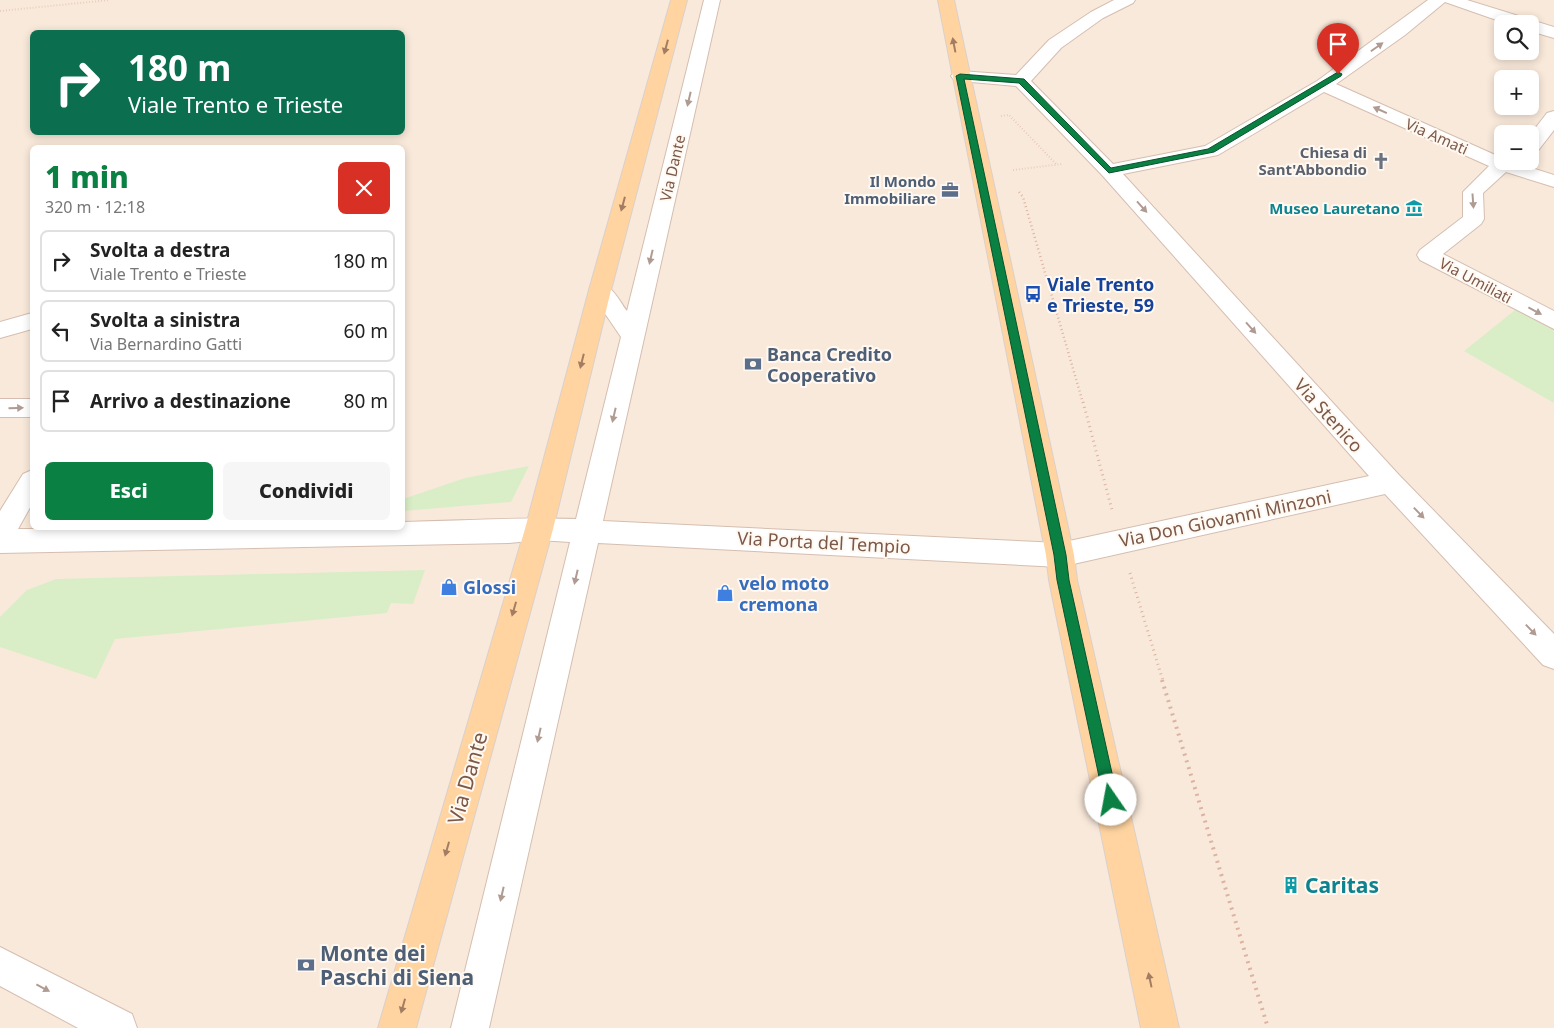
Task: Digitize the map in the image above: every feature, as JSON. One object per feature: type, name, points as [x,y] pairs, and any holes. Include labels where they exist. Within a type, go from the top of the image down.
[{"type":"main road","name":"Via Dante","points":[[397,1028],[539,528],[600,290],[679,0]]},
{"type":"main road","points":[[946,0],[960,76],[1060,555],[1066,595],[1160,1028]]},
{"type":"street","name":"Via Dante","points":[[470,1028],[712,0]]},
{"type":"street","points":[[960,76],[1021,80],[1055,44],[1097,15],[1127,0]]},
{"type":"street","points":[[1103,165],[1211,151],[1323,85],[1399,31],[1438,0]]},
{"type":"street","points":[[1451,0],[1497,15]]},
{"type":"street","points":[[1539,29],[1554,33]]},
{"type":"street","name":"Via Stenico","points":[[1021,80],[1103,165],[1390,482],[1554,655]]},
{"type":"street","name":"Via Amati","points":[[1323,85],[1494,157]]},
{"type":"street","points":[[1539,136],[1554,117]]},
{"type":"street","name":"Via Umiliati","points":[[1505,170],[1473,192],[1474,219],[1428,255],[1554,321]]},
{"type":"street","name":"Via Amati","points":[[1525,170],[1554,181]]},
{"type":"street","points":[[600,290],[633,337]]},
{"type":"street","points":[[0,330],[30,322]]},
{"type":"street","points":[[0,408],[30,408]]},
{"type":"street","name":"Via Don Giovanni Minzoni","points":[[1060,555],[1390,482]]},
{"type":"street","points":[[0,535],[30,484]]},
{"type":"street","points":[[0,541],[509,532],[539,528],[588,530]]},
{"type":"street","name":"Via Porta del Tempio","points":[[588,530],[1060,555]]},
{"type":"street","points":[[0,966],[118,1028]]},
{"type":"path","points":[[0,11],[110,0]]},
{"type":"path","points":[[1000,116],[1009,115],[1057,165]]},
{"type":"path","points":[[1010,170],[1057,165],[1103,165]]},
{"type":"shaded area","points":[[0,0],[1554,0],[1554,1028],[0,1028]]},
{"type":"green space","points":[[1515,310],[1554,330],[1554,403],[1464,351]]},
{"type":"green space","points":[[529,466],[511,502],[405,511],[405,498],[465,478]]},
{"type":"green space","points":[[425,570],[413,604],[391,603],[387,613],[115,639],[96,679],[0,647],[0,617],[27,590],[56,579]]},
{"type":"place","name":"Chiesa di Sant'Abbondio","points":[[1381,161]]},
{"type":"place","name":"Il Mondo Immobiliare","points":[[950,190]]},
{"type":"place","name":"Museo Lauretano","points":[[1414,208]]},
{"type":"place","name":"Viale Trento e Trieste, 59","points":[[1033,294]]},
{"type":"place","name":"Banca Credito Cooperativo","points":[[753,364]]},
{"type":"place","name":"Glossi","points":[[449,587]]},
{"type":"place","name":"velo moto cremona","points":[[725,593]]},
{"type":"place","name":"Caritas","points":[[1291,885]]},
{"type":"place","name":"Monte dei Paschi di Siena","points":[[306,965]]},
{"type":"route","points":[[1111,800],[1063,580],[1060,555],[960,76],[1021,80],[1109,171],[1211,151],[1323,85],[1338,74]]}]
